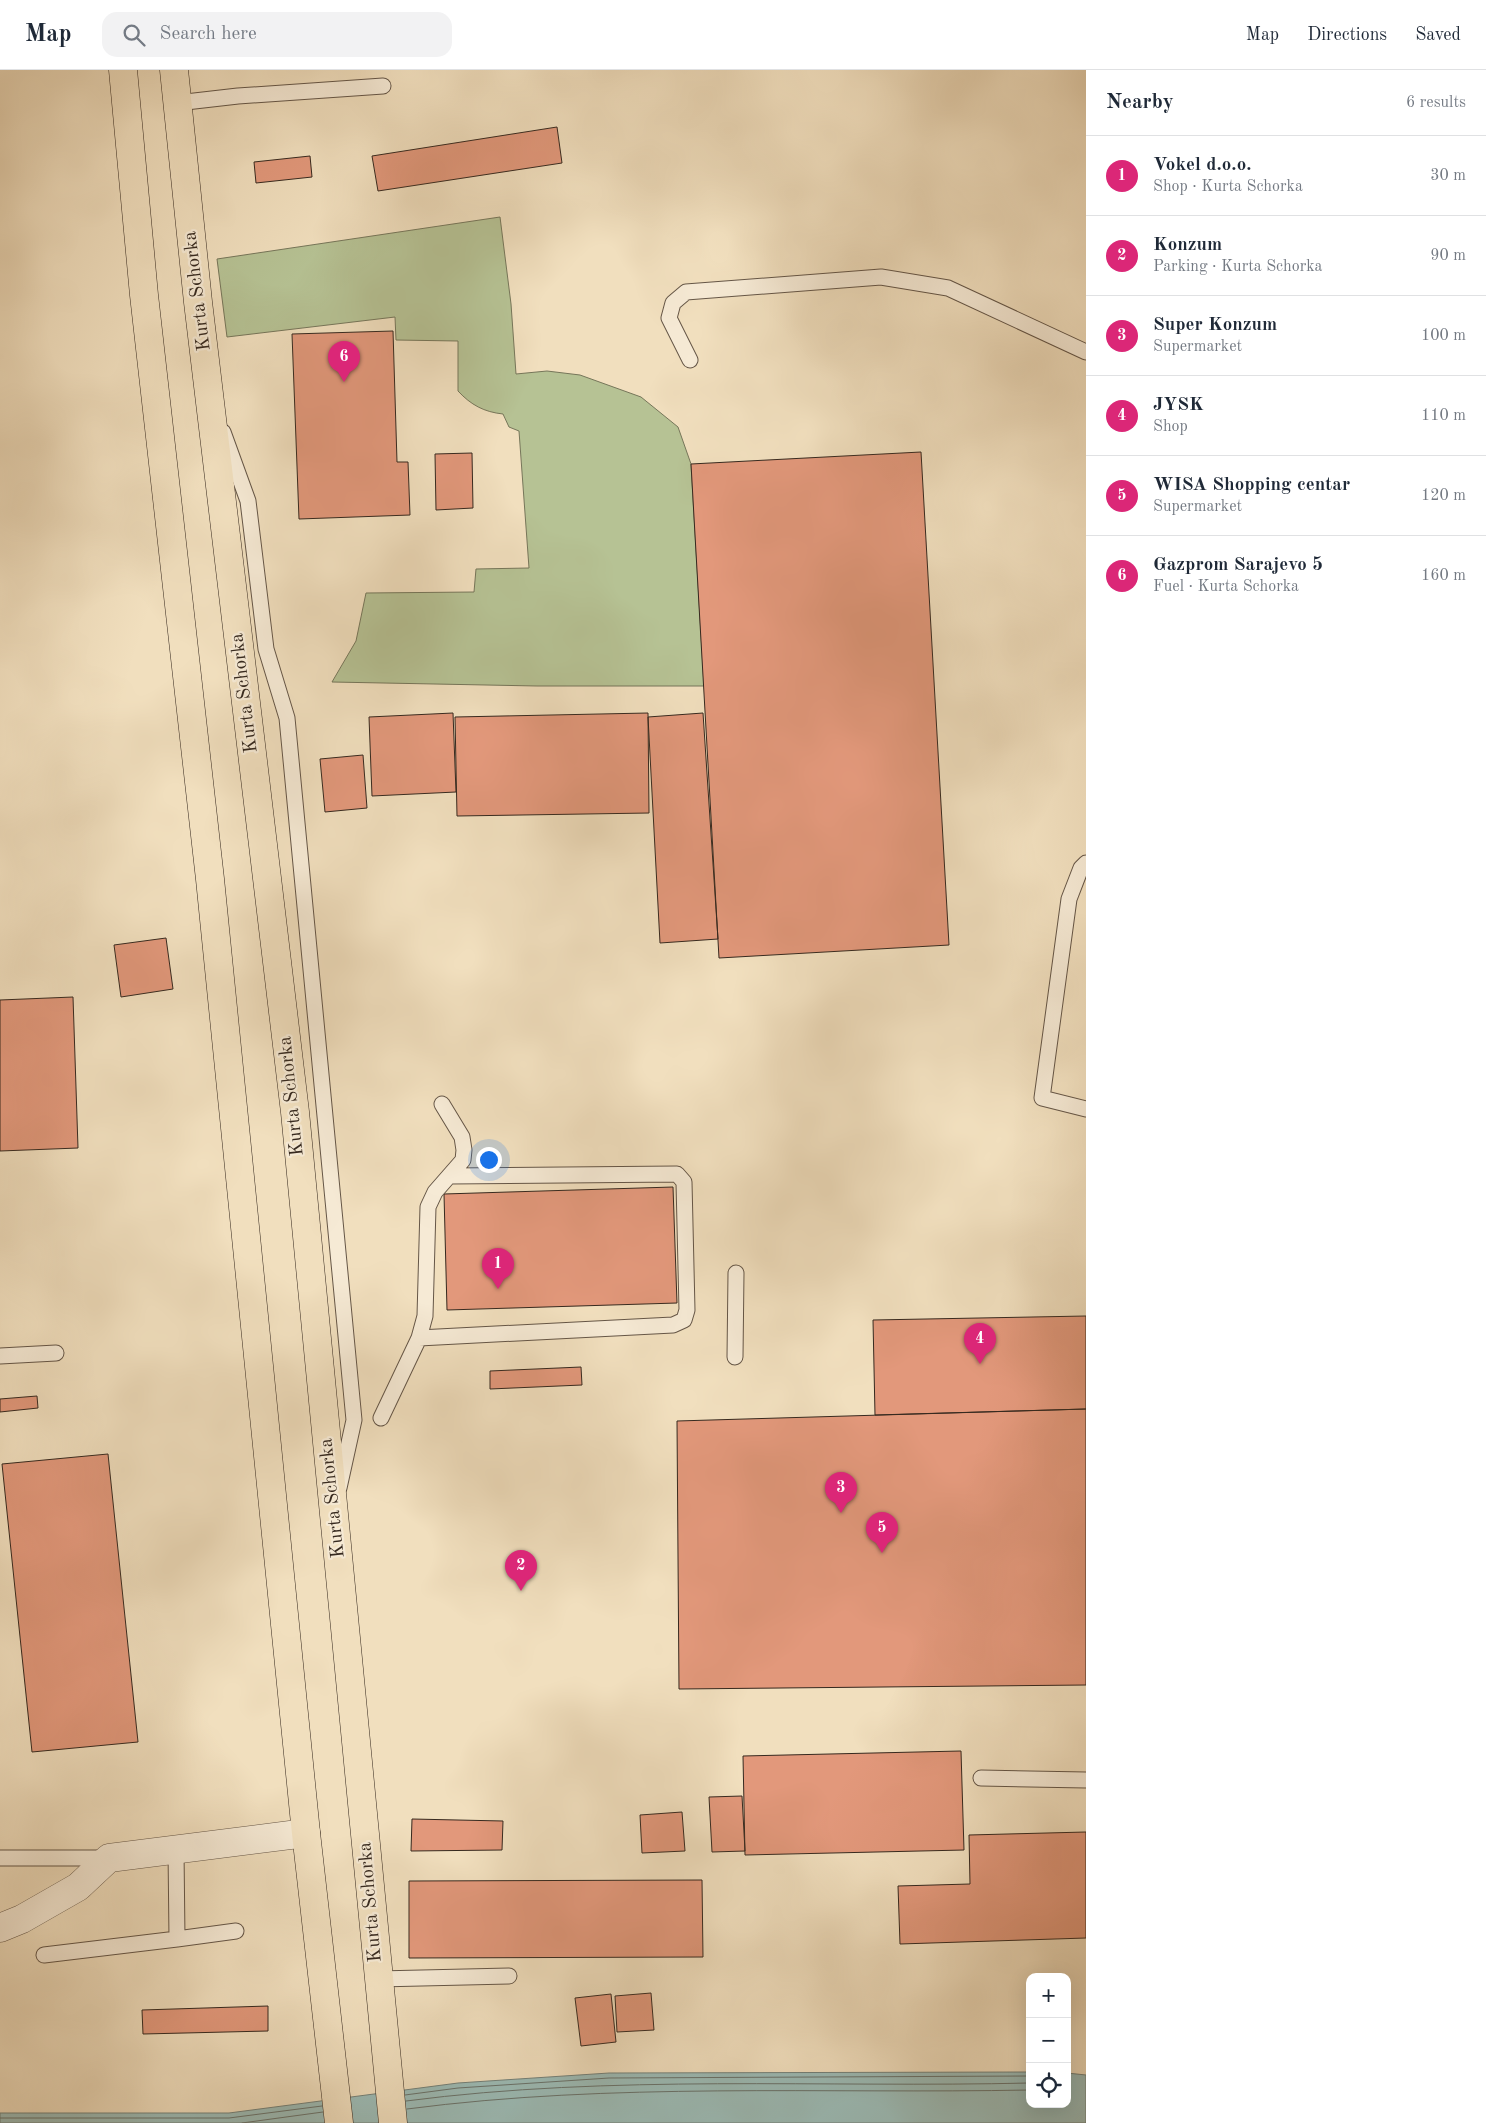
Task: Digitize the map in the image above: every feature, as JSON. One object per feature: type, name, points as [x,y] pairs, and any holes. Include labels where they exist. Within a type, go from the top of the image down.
[{"type":"main road","points":[[122,70],[144,295],[210,879],[306,1833],[339,2123]]},
{"type":"main road","name":"Kurta Schorka","points":[[174,70],[210,394],[295,1112],[393,2123]]},
{"type":"street","points":[[0,1928],[22,1919],[78,1887],[109,1858],[306,1833]]},
{"type":"lane","points":[[177,103],[238,96],[383,86]]},
{"type":"lane","points":[[690,360],[669,318],[673,303],[686,292],[881,277],[948,288],[1086,352]]},
{"type":"lane","points":[[210,394],[248,502],[266,649],[287,718],[354,1420],[334,1509]]},
{"type":"lane","points":[[1086,863],[1081,868],[1068,898],[1042,1098],[1086,1109]]},
{"type":"lane","points":[[381,1418],[419,1338],[425,1316],[428,1207],[435,1192],[463,1160],[462,1137],[442,1104]]},
{"type":"lane","points":[[419,1338],[674,1325],[684,1320],[688,1310],[684,1182],[677,1174],[450,1176]]},
{"type":"lane","points":[[734,1357],[736,1273]]},
{"type":"lane","points":[[0,1356],[56,1353]]},
{"type":"lane","points":[[981,1778],[1086,1780]]},
{"type":"lane","points":[[176,1850],[177,1939]]},
{"type":"lane","points":[[0,1858],[109,1858]]},
{"type":"lane","points":[[44,1955],[236,1931]]},
{"type":"lane","points":[[378,1978],[509,1976]]},
{"type":"green space","points":[[500,217],[511,304],[516,374],[547,371],[580,375],[641,397],[678,427],[691,464],[704,686],[537,686],[332,682],[356,641],[366,593],[474,592],[476,569],[529,568],[519,431],[509,427],[503,414],[490,412],[478,407],[458,391],[458,341],[396,340],[395,317],[227,337],[217,259]]},
{"type":"water","points":[[1026,2072],[1026,2108],[1071,2108],[1071,2073],[1086,2075],[1086,2123],[0,2123],[0,2113],[229,2113],[458,2083],[609,2073]]},
{"type":"building","points":[[557,127],[562,163],[378,191],[372,156]]},
{"type":"building","points":[[310,156],[312,177],[256,183],[254,162]]},
{"type":"building","points":[[393,331],[397,462],[408,462],[410,515],[299,519],[292,334]]},
{"type":"building","points":[[921,452],[949,945],[719,958],[691,464]]},
{"type":"building","points":[[472,453],[473,508],[436,510],[435,454]]},
{"type":"building","points":[[453,713],[456,792],[372,796],[369,717]]},
{"type":"building","points":[[648,713],[649,813],[457,816],[455,717]]},
{"type":"building","points":[[703,713],[718,939],[660,943],[648,717]]},
{"type":"building","points":[[363,755],[367,808],[325,812],[320,759]]},
{"type":"building","points":[[166,938],[173,989],[121,997],[114,945]]},
{"type":"building","points":[[73,997],[78,1148],[0,1151],[0,1000]]},
{"type":"building","points":[[673,1187],[677,1303],[447,1310],[444,1194]]},
{"type":"building","points":[[1086,1316],[1086,1409],[875,1415],[873,1320]]},
{"type":"building","points":[[581,1367],[582,1385],[490,1389],[490,1371]]},
{"type":"building","points":[[37,1396],[38,1408],[0,1412],[0,1399]]},
{"type":"building","points":[[1086,1409],[1086,1685],[679,1689],[677,1421]]},
{"type":"building","points":[[108,1454],[138,1742],[32,1752],[2,1464]]},
{"type":"building","points":[[961,1751],[964,1850],[745,1855],[743,1756]]},
{"type":"building","points":[[742,1796],[745,1851],[712,1852],[709,1797]]},
{"type":"building","points":[[682,1812],[685,1851],[642,1853],[640,1815]]},
{"type":"building","points":[[412,1819],[503,1821],[502,1850],[411,1851]]},
{"type":"building","points":[[1086,1832],[1086,1938],[900,1944],[898,1886],[970,1884],[969,1835]]},
{"type":"building","points":[[702,1880],[703,1957],[409,1958],[409,1881]]},
{"type":"building","points":[[651,1993],[654,2030],[617,2032],[615,1996]]},
{"type":"building","points":[[611,1994],[616,2042],[581,2046],[575,1998]]},
{"type":"building","points":[[268,2006],[268,2031],[143,2034],[142,2010]]},
{"type":"place","name":"Gazprom Sarajevo 5","points":[[344,382]]},
{"type":"place","name":"Vokel d.o.o.","points":[[498,1289]]},
{"type":"place","name":"JYSK","points":[[980,1364]]},
{"type":"place","name":"Super Konzum","points":[[841,1513]]},
{"type":"place","name":"WISA Shopping centar","points":[[882,1553]]},
{"type":"place","name":"Konzum","points":[[521,1591]]}]
